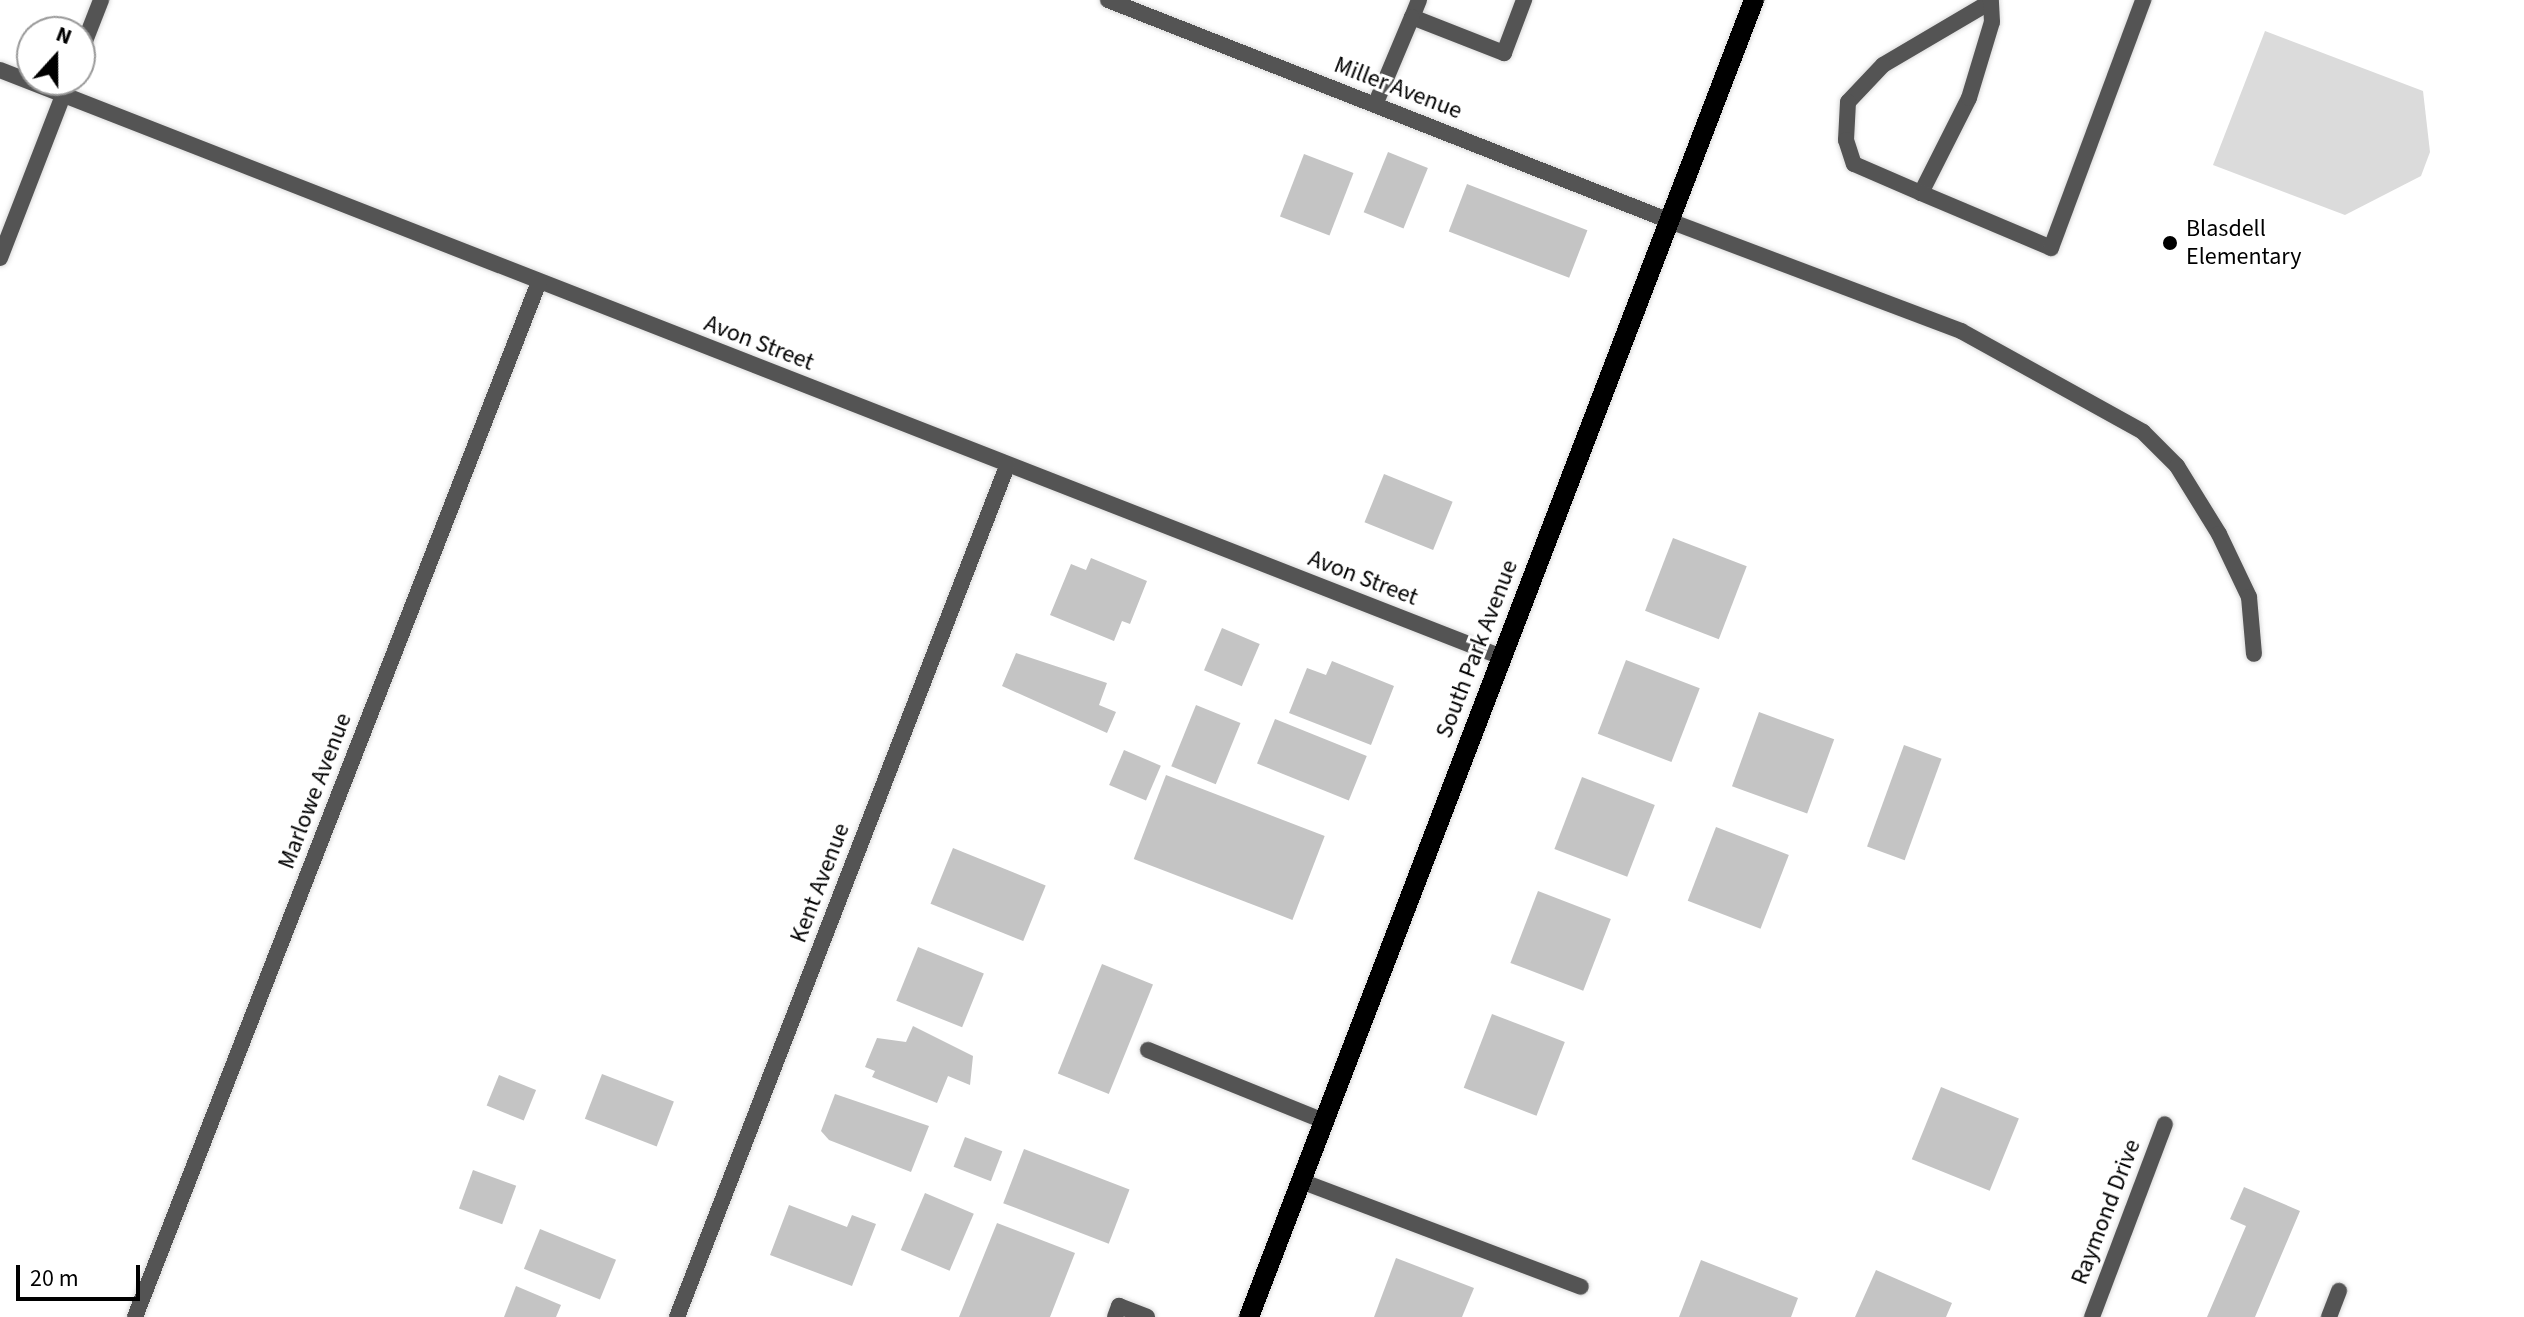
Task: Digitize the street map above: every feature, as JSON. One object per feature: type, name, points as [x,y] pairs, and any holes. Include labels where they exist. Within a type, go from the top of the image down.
[{"type":"main road","name":"South Park Avenue","points":[[1249,1317],[1754,0]]},
{"type":"street","name":"Miller Avenue","points":[[1108,0],[1670,221],[1961,331],[2143,432],[2177,466],[2219,534],[2249,597],[2254,654]]},
{"type":"street","points":[[1375,105],[1419,0]]},
{"type":"street","points":[[1412,17],[1504,53],[1524,0]]},
{"type":"street","points":[[1921,193],[1969,98],[1992,22],[1990,1],[1883,65],[1848,102],[1846,140],[1854,164],[1921,193],[2051,248],[2143,0]]},
{"type":"street","points":[[0,258],[63,96]]},
{"type":"street","name":"Avon Street","points":[[88,96],[539,282],[1502,657]]},
{"type":"street","name":"Marlowe Avenue","points":[[135,1317],[539,282]]},
{"type":"street","name":"Kent Avenue","points":[[677,1317],[1007,466]]},
{"type":"street","points":[[1148,1050],[1324,1121]]},
{"type":"street","name":"Raymond Drive","points":[[2092,1317],[2165,1124]]},
{"type":"street","points":[[1301,1181],[1581,1287]]},
{"type":"street","points":[[2329,1317],[2339,1291]]},
{"type":"street","points":[[1115,1317],[1119,1306],[1147,1317]]},
{"type":"shaded area","points":[[2265,31],[2423,91],[2430,152],[2421,176],[2345,215],[2213,165]]},
{"type":"building","points":[[1388,152],[1428,168],[1404,228],[1364,212]]},
{"type":"building","points":[[1304,154],[1353,173],[1329,236],[1280,217]]},
{"type":"building","points":[[1467,184],[1587,230],[1569,278],[1449,232]]},
{"type":"building","points":[[1384,474],[1453,502],[1433,550],[1365,522]]},
{"type":"building","points":[[1673,538],[1747,566],[1719,639],[1645,611]]},
{"type":"building","points":[[1091,558],[1147,581],[1130,624],[1122,621],[1114,641],[1050,615],[1071,564],[1086,570]]},
{"type":"building","points":[[1222,628],[1260,644],[1242,686],[1204,670]]},
{"type":"building","points":[[1016,653],[1107,683],[1099,705],[1116,712],[1107,733],[1002,686]]},
{"type":"building","points":[[1626,660],[1700,688],[1671,762],[1598,734]]},
{"type":"building","points":[[1332,661],[1394,686],[1371,745],[1289,713],[1307,668],[1326,675]]},
{"type":"building","points":[[1196,705],[1241,723],[1216,784],[1171,766]]},
{"type":"building","points":[[1759,712],[1834,739],[1807,814],[1732,786]]},
{"type":"building","points":[[1275,719],[1367,756],[1349,801],[1257,764]]},
{"type":"building","points":[[1904,745],[1942,759],[1905,860],[1867,846]]},
{"type":"building","points":[[1124,750],[1161,766],[1146,801],[1109,785]]},
{"type":"building","points":[[1166,775],[1325,836],[1292,920],[1134,859]]},
{"type":"building","points":[[1582,777],[1655,805],[1627,877],[1554,849]]},
{"type":"building","points":[[1716,827],[1789,855],[1761,929],[1688,901]]},
{"type":"building","points":[[953,848],[1046,885],[1023,941],[931,904]]},
{"type":"building","points":[[1538,891],[1611,919],[1583,991],[1510,963]]},
{"type":"building","points":[[918,947],[984,974],[962,1027],[896,1001]]},
{"type":"building","points":[[1102,964],[1153,985],[1109,1094],[1058,1073]]},
{"type":"building","points":[[1492,1014],[1565,1042],[1537,1116],[1464,1088]]},
{"type":"building","points":[[913,1026],[973,1056],[970,1085],[948,1076],[937,1103],[872,1077],[875,1071],[865,1067],[877,1038],[906,1042]]},
{"type":"building","points":[[602,1074],[674,1102],[657,1146],[585,1119]]},
{"type":"building","points":[[499,1075],[536,1090],[524,1121],[487,1106]]},
{"type":"building","points":[[1941,1087],[2019,1118],[1990,1191],[1912,1159]]},
{"type":"building","points":[[835,1094],[929,1126],[911,1172],[829,1140],[821,1131]]},
{"type":"building","points":[[965,1137],[1002,1151],[991,1181],[954,1167]]},
{"type":"building","points":[[1024,1149],[1129,1189],[1109,1244],[1003,1203]]},
{"type":"building","points":[[473,1170],[516,1186],[502,1224],[459,1209]]},
{"type":"building","points":[[2244,1187],[2300,1211],[2255,1317],[2207,1317],[2246,1226],[2230,1219]]},
{"type":"building","points":[[925,1193],[974,1214],[950,1271],[901,1250]]},
{"type":"building","points":[[789,1205],[847,1227],[852,1215],[876,1224],[852,1286],[770,1255]]},
{"type":"building","points":[[997,1223],[1075,1253],[1050,1317],[959,1317]]},
{"type":"building","points":[[540,1229],[616,1260],[600,1300],[524,1269]]},
{"type":"building","points":[[1396,1258],[1474,1288],[1462,1317],[1374,1317]]},
{"type":"building","points":[[1701,1260],[1798,1298],[1791,1317],[1679,1317]]},
{"type":"building","points":[[1876,1270],[1952,1303],[1946,1317],[1855,1317]]},
{"type":"building","points":[[516,1286],[561,1305],[556,1317],[504,1317]]},
{"type":"place","name":"Blasdell Elementary","points":[[2170,243]]}]
